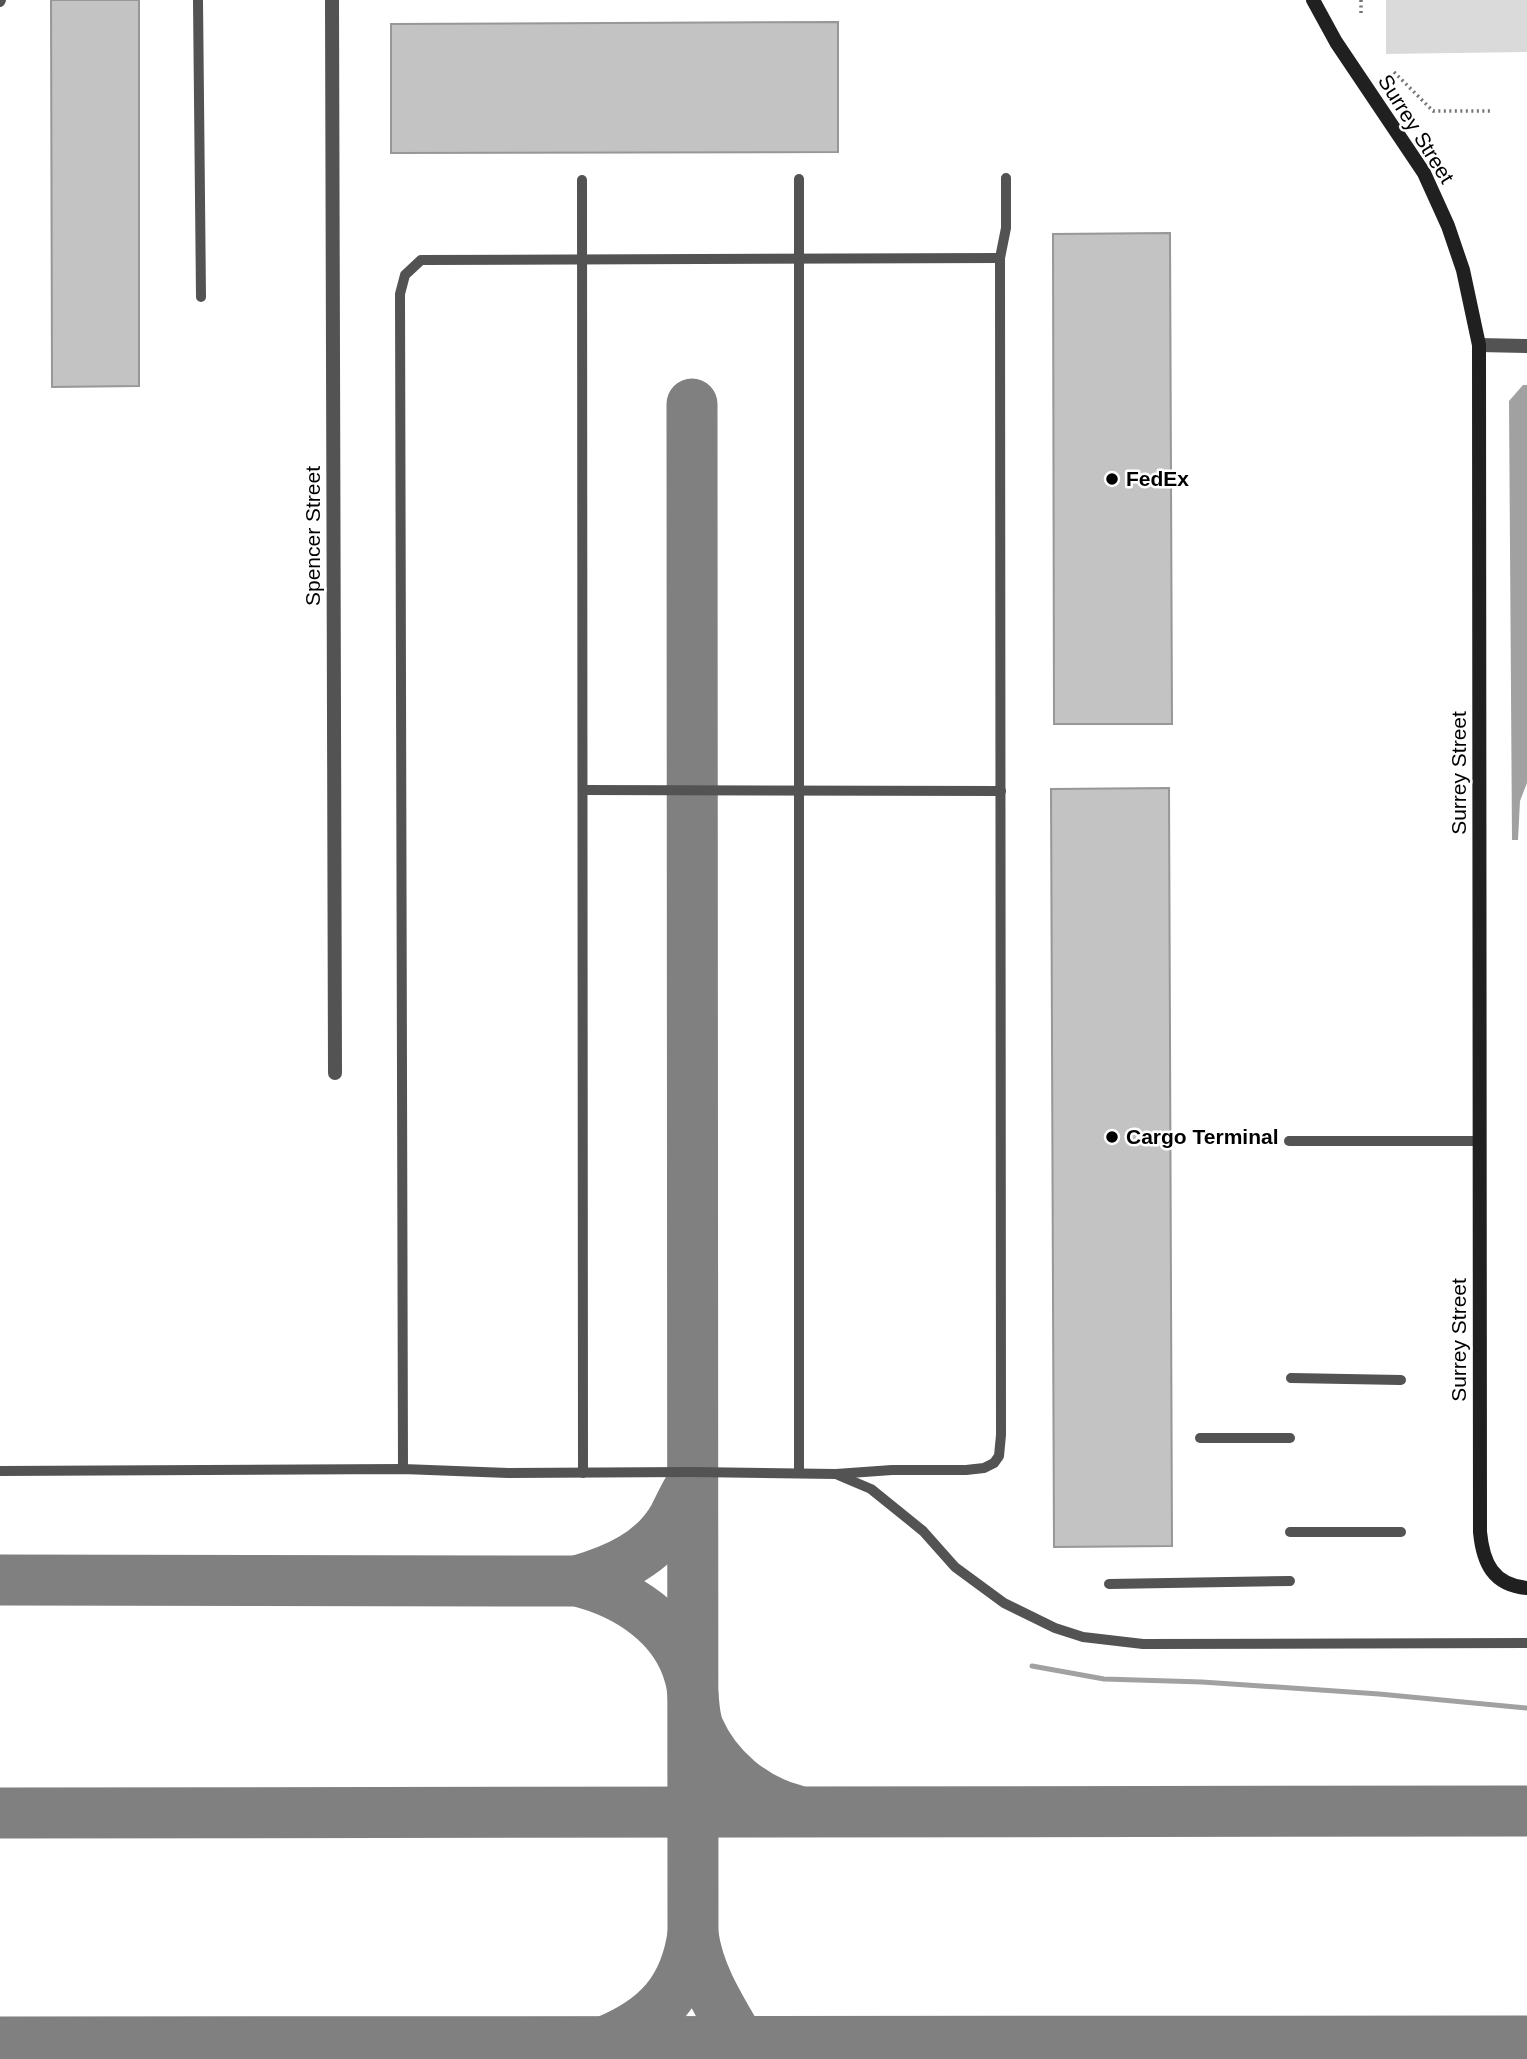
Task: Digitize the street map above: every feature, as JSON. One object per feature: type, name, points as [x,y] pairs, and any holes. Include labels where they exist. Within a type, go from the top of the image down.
[{"type":"street","name":"Spencer Street","points":[[332,0],[335,1073]]},
{"type":"street","name":"Surrey Street","points":[[1313,0],[1342,52],[1424,173],[1448,226],[1463,270],[1479,345],[1480,1532],[1482,1554],[1491,1570],[1502,1581],[1527,1588]]},
{"type":"street","points":[[1479,345],[1527,346]]},
{"type":"lane","points":[[198,0],[201,297]]},
{"type":"lane","points":[[0,1471],[403,1469],[583,1474],[836,1474],[892,1470],[966,1470],[984,1468],[999,1456],[1000,258],[1006,228],[1006,178]]},
{"type":"lane","points":[[799,179],[799,1474]]},
{"type":"lane","points":[[582,180],[583,1474]]},
{"type":"lane","points":[[403,1469],[401,285],[410,269],[421,260],[1000,258]]},
{"type":"lane","points":[[583,790],[1001,791]]},
{"type":"lane","points":[[1289,1141],[1480,1141]]},
{"type":"lane","points":[[1291,1378],[1401,1380]]},
{"type":"lane","points":[[1200,1438],[1290,1438]]},
{"type":"lane","points":[[836,1474],[871,1489],[923,1531],[955,1567],[1004,1603],[1055,1628],[1083,1637],[1143,1644],[1527,1643]]},
{"type":"lane","points":[[1290,1532],[1401,1532]]},
{"type":"lane","points":[[1109,1584],[1290,1581]]},
{"type":"path","points":[[1361,0],[1361,14]]},
{"type":"path","points":[[1394,72],[1433,111],[1490,111]]},
{"type":"shaded area","points":[[1386,0],[1527,0],[1527,52],[1386,54]]},
{"type":"shaded area","points":[[1523,385],[1527,385],[1527,783],[1520,801],[1518,840],[1512,840],[1509,401]]},
{"type":"building","points":[[51,0],[139,0],[139,386],[52,387]]},
{"type":"building","points":[[838,22],[838,152],[391,153],[391,24]]},
{"type":"building","name":"FedEx","points":[[1170,233],[1172,724],[1054,724],[1053,234]]},
{"type":"building","name":"Cargo Terminal","points":[[1169,788],[1172,1546],[1054,1547],[1051,789]]},
{"type":"waterway","points":[[1032,1666],[1104,1679],[1202,1682],[1379,1694],[1527,1708]]},
{"type":"taxiway","points":[[692,404],[693,1934],[696,1951],[708,1983],[750,2059]]},
{"type":"taxiway","points":[[577,1581],[619,1566],[644,1551],[665,1530],[692,1483]]},
{"type":"taxiway","points":[[0,1580],[577,1581],[595,1586],[647,1614],[673,1641],[683,1658],[692,1683],[699,1729],[715,1757],[751,1790],[765,1799],[795,1810]]},
{"type":"taxiway","points":[[0,1813],[1527,1811]]},
{"type":"taxiway","points":[[606,2041],[640,2023],[666,2001],[683,1971],[693,1934]]},
{"type":"taxiway","points":[[0,2042],[1527,2041]]},
{"type":"place","name":"FedEx","points":[[1112,479]]},
{"type":"place","name":"Cargo Terminal","points":[[1112,1137]]}]
